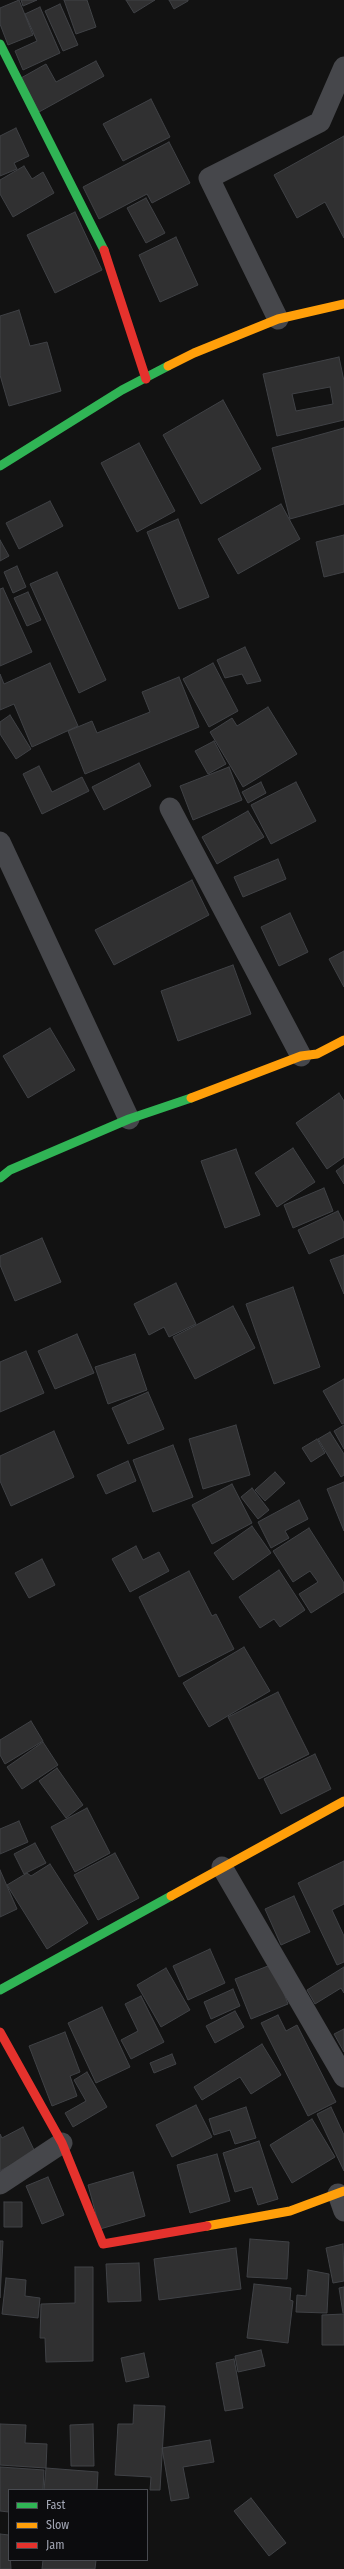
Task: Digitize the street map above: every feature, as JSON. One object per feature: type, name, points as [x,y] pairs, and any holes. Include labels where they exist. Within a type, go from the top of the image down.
[{"type":"street","points":[[0,44],[28,103],[102,242],[115,278],[146,379]]},
{"type":"street","points":[[278,319],[209,178],[320,122],[344,67]]},
{"type":"street","points":[[0,466],[122,390],[194,353],[278,319],[344,304]]},
{"type":"street","points":[[170,808],[302,1056]]},
{"type":"street","points":[[0,842],[129,1119]]},
{"type":"street","points":[[0,1178],[10,1170],[129,1119],[236,1082],[302,1056],[317,1054],[344,1040]]},
{"type":"street","points":[[0,1990],[344,1801]]},
{"type":"street","points":[[222,1867],[344,2077]]},
{"type":"street","points":[[0,2032],[62,2143],[103,2244],[290,2211],[342,2199]]},
{"type":"street","points":[[0,2184],[62,2143]]},
{"type":"building","points":[[19,0],[33,35],[8,45],[0,24],[0,8]]},
{"type":"building","points":[[21,0],[37,0],[23,6]]},
{"type":"building","points":[[64,0],[87,0],[96,27],[76,34]]},
{"type":"building","points":[[126,0],[155,0],[134,13]]},
{"type":"building","points":[[169,0],[188,0],[188,1],[174,9]]},
{"type":"building","points":[[60,4],[78,45],[63,51],[45,11]]},
{"type":"building","points":[[40,7],[60,53],[23,70],[15,51],[37,41],[25,14]]},
{"type":"building","points":[[96,61],[104,76],[39,112],[21,78],[46,64],[56,82]]},
{"type":"building","points":[[151,99],[170,137],[123,161],[103,124]]},
{"type":"building","points":[[16,128],[29,156],[14,163],[17,169],[0,176],[0,136]]},
{"type":"building","points":[[344,136],[344,238],[325,202],[297,218],[274,175]]},
{"type":"building","points":[[169,142],[190,183],[152,203],[147,194],[99,219],[83,187]]},
{"type":"building","points":[[24,166],[32,179],[43,172],[54,193],[13,217],[0,194],[0,180]]},
{"type":"building","points":[[146,198],[165,233],[146,243],[127,208]]},
{"type":"building","points":[[75,212],[102,270],[55,293],[27,235]]},
{"type":"building","points":[[176,237],[198,285],[160,302],[139,255]]},
{"type":"building","points":[[19,310],[30,346],[47,342],[61,391],[9,406],[0,375],[0,316]]},
{"type":"building","points":[[339,357],[344,381],[344,420],[277,436],[263,374]],"holes":[[[330,387],[333,404],[296,411],[292,394]]]},
{"type":"building","points":[[223,400],[261,469],[201,504],[163,435]]},
{"type":"building","points":[[344,428],[344,504],[290,519],[272,448]]},
{"type":"building","points":[[139,443],[175,511],[137,532],[101,463]]},
{"type":"building","points":[[50,501],[63,526],[19,549],[6,523]]},
{"type":"building","points":[[281,504],[300,539],[238,574],[218,539]]},
{"type":"building","points":[[178,519],[209,597],[179,609],[147,532]]},
{"type":"building","points":[[344,535],[344,572],[324,577],[316,542]]},
{"type":"building","points":[[0,540],[9,556],[0,561]]},
{"type":"building","points":[[17,566],[26,587],[13,593],[4,572]]},
{"type":"building","points":[[57,572],[106,680],[79,693],[30,584]]},
{"type":"building","points":[[3,588],[32,652],[0,666],[0,589]]},
{"type":"building","points":[[28,592],[41,620],[27,626],[14,598]]},
{"type":"building","points":[[245,647],[261,681],[247,684],[242,674],[225,678],[217,660]]},
{"type":"building","points":[[50,663],[78,726],[32,747],[14,704],[0,710],[0,674],[4,684]]},
{"type":"building","points":[[213,663],[238,711],[209,727],[183,679]]},
{"type":"building","points":[[179,677],[199,727],[85,774],[68,731],[92,721],[97,733],[150,712],[142,692]]},
{"type":"building","points":[[268,707],[297,754],[243,787],[210,732],[232,718],[237,726]]},
{"type":"building","points":[[10,715],[31,749],[16,759],[0,734],[0,722]]},
{"type":"building","points":[[214,741],[226,764],[208,774],[195,751]]},
{"type":"building","points":[[139,763],[151,786],[104,810],[92,787]]},
{"type":"building","points":[[39,766],[52,792],[82,777],[89,791],[42,814],[23,774]]},
{"type":"building","points":[[229,767],[242,800],[193,820],[180,786]]},
{"type":"building","points":[[261,782],[266,793],[248,803],[242,792]]},
{"type":"building","points":[[296,782],[316,821],[271,844],[251,805]]},
{"type":"building","points":[[248,811],[264,837],[217,864],[202,837]]},
{"type":"building","points":[[278,859],[286,879],[243,897],[234,877]]},
{"type":"building","points":[[192,880],[209,915],[114,965],[95,930]]},
{"type":"building","points":[[290,913],[308,952],[279,966],[261,927]]},
{"type":"building","points":[[344,951],[344,987],[329,959]]},
{"type":"building","points":[[233,965],[251,1014],[178,1041],[161,991]]},
{"type":"building","points":[[50,1028],[75,1070],[28,1098],[3,1056]]},
{"type":"building","points":[[339,1093],[344,1101],[344,1157],[327,1169],[296,1123]]},
{"type":"building","points":[[293,1148],[315,1182],[277,1207],[255,1173]]},
{"type":"building","points":[[236,1149],[260,1215],[225,1228],[201,1161]]},
{"type":"building","points":[[344,1165],[344,1184],[336,1171]]},
{"type":"building","points":[[324,1188],[333,1211],[293,1228],[284,1205]]},
{"type":"building","points":[[338,1211],[344,1223],[344,1237],[309,1254],[298,1230]]},
{"type":"building","points":[[42,1238],[61,1282],[15,1301],[0,1265],[0,1256]]},
{"type":"building","points":[[344,1255],[344,1294],[330,1260]]},
{"type":"building","points":[[176,1283],[196,1324],[169,1337],[164,1327],[149,1335],[134,1304]]},
{"type":"building","points":[[293,1287],[320,1367],[274,1384],[246,1304]]},
{"type":"building","points":[[233,1306],[255,1348],[195,1379],[173,1337]]},
{"type":"building","points":[[77,1334],[94,1373],[55,1389],[38,1351]]},
{"type":"building","points":[[26,1351],[44,1393],[0,1412],[0,1362]]},
{"type":"building","points":[[135,1354],[147,1390],[108,1404],[95,1367]]},
{"type":"building","points":[[344,1379],[344,1423],[342,1424],[323,1391]]},
{"type":"building","points":[[148,1392],[164,1429],[128,1444],[112,1408]]},
{"type":"building","points":[[236,1425],[250,1475],[203,1489],[189,1439]]},
{"type":"building","points":[[344,1425],[344,1449],[334,1431]]},
{"type":"building","points":[[54,1431],[74,1477],[11,1506],[0,1481],[0,1456]]},
{"type":"building","points":[[330,1432],[344,1454],[344,1475],[341,1477],[318,1439]]},
{"type":"building","points":[[317,1439],[325,1453],[311,1462],[302,1448]]},
{"type":"building","points":[[173,1445],[193,1497],[153,1512],[133,1460]]},
{"type":"building","points":[[128,1461],[136,1481],[106,1494],[97,1475]]},
{"type":"building","points":[[275,1472],[285,1483],[265,1501],[255,1490]]},
{"type":"building","points":[[344,1482],[344,1531],[327,1489]]},
{"type":"building","points":[[232,1484],[252,1523],[212,1544],[192,1505]]},
{"type":"building","points":[[252,1488],[269,1510],[258,1519],[241,1497]]},
{"type":"building","points":[[299,1500],[308,1519],[285,1531],[289,1538],[271,1548],[258,1522]]},
{"type":"building","points":[[252,1526],[271,1553],[233,1580],[214,1553]]},
{"type":"building","points":[[309,1528],[344,1583],[344,1592],[311,1613],[299,1594],[318,1582],[310,1571],[293,1582],[273,1551]]},
{"type":"building","points":[[136,1546],[143,1560],[159,1552],[169,1571],[130,1592],[112,1559]]},
{"type":"building","points":[[42,1559],[55,1585],[29,1598],[15,1573]]},
{"type":"building","points":[[279,1570],[305,1610],[280,1627],[274,1619],[260,1628],[239,1597]]},
{"type":"building","points":[[189,1571],[212,1616],[216,1614],[234,1649],[179,1677],[139,1597]]},
{"type":"building","points":[[244,1647],[270,1691],[209,1727],[183,1683]]},
{"type":"building","points":[[278,1692],[309,1754],[259,1779],[228,1717]]},
{"type":"building","points":[[31,1721],[43,1741],[5,1764],[0,1755],[0,1740]]},
{"type":"building","points":[[43,1742],[58,1765],[22,1789],[7,1767]]},
{"type":"building","points":[[315,1754],[331,1789],[281,1814],[264,1779]]},
{"type":"building","points":[[57,1768],[83,1805],[66,1818],[39,1781]]},
{"type":"building","points":[[87,1808],[110,1853],[75,1872],[51,1827]]},
{"type":"building","points":[[19,1821],[28,1842],[0,1854],[0,1829]]},
{"type":"building","points":[[35,1843],[46,1863],[24,1874],[14,1854]]},
{"type":"building","points":[[115,1853],[139,1898],[98,1920],[74,1875]]},
{"type":"building","points":[[344,1861],[344,1904],[332,1910],[344,1936],[344,1962],[337,1965],[298,1883]]},
{"type":"building","points":[[50,1864],[88,1923],[47,1949],[7,1885],[27,1873],[31,1876]]},
{"type":"building","points":[[0,1870],[17,1909],[0,1917]]},
{"type":"building","points":[[294,1896],[310,1932],[281,1945],[265,1909]]},
{"type":"building","points":[[210,1949],[225,1983],[188,2000],[173,1966]]},
{"type":"building","points":[[273,1964],[288,2004],[251,2019],[235,1979]]},
{"type":"building","points":[[344,1967],[344,1993],[341,1988],[315,2004],[307,1990]]},
{"type":"building","points":[[166,1968],[190,2010],[161,2027],[137,1985]]},
{"type":"building","points":[[233,1989],[240,2006],[211,2019],[204,2002]]},
{"type":"building","points":[[141,1996],[164,2042],[131,2059],[121,2040],[138,2031],[125,2004]]},
{"type":"building","points":[[102,2007],[130,2067],[96,2083],[68,2023]]},
{"type":"building","points":[[235,2011],[244,2027],[215,2043],[206,2026]]},
{"type":"building","points":[[278,2015],[286,2031],[297,2025],[336,2102],[308,2116],[261,2023]]},
{"type":"building","points":[[344,2029],[344,2052],[334,2034]]},
{"type":"building","points":[[65,2032],[80,2072],[70,2076],[77,2096],[52,2106],[29,2046]]},
{"type":"building","points":[[262,2044],[281,2075],[251,2094],[240,2077],[202,2100],[194,2087]]},
{"type":"building","points":[[172,2054],[176,2064],[154,2073],[150,2063]]},
{"type":"building","points":[[87,2072],[107,2107],[73,2127],[65,2113],[86,2101],[74,2080]]},
{"type":"building","points":[[196,2105],[212,2137],[172,2157],[156,2125]]},
{"type":"building","points":[[246,2107],[256,2138],[235,2144],[230,2130],[214,2135],[209,2119]]},
{"type":"building","points":[[331,2107],[344,2135],[344,2171],[317,2114]]},
{"type":"building","points":[[312,2119],[335,2157],[292,2183],[270,2145]]},
{"type":"building","points":[[23,2127],[35,2152],[0,2171],[0,2134],[2,2138]]},
{"type":"building","points":[[259,2141],[278,2199],[258,2205],[252,2187],[235,2192],[223,2153]]},
{"type":"building","points":[[217,2154],[230,2201],[190,2213],[177,2165]]},
{"type":"building","points":[[133,2172],[145,2216],[100,2229],[88,2185]]},
{"type":"building","points":[[48,2177],[64,2215],[42,2224],[26,2186]]},
{"type":"building","points":[[4,2202],[22,2202],[22,2227],[4,2227]]},
{"type":"building","points":[[250,2239],[289,2242],[287,2279],[247,2277]]},
{"type":"building","points":[[0,2241],[3,2241],[0,2298]]},
{"type":"building","points":[[343,2244],[344,2281],[333,2283],[326,2248]]},
{"type":"building","points":[[236,2248],[241,2289],[159,2300],[154,2259]]},
{"type":"building","points":[[139,2263],[141,2301],[108,2302],[106,2264]]},
{"type":"building","points":[[75,2267],[93,2267],[93,2361],[46,2362],[45,2338],[40,2338],[41,2304],[75,2303]]},
{"type":"building","points":[[308,2270],[329,2274],[327,2313],[296,2312],[297,2295],[306,2296]]},
{"type":"building","points":[[6,2278],[26,2280],[25,2296],[40,2298],[38,2318],[2,2314]]},
{"type":"building","points":[[254,2284],[291,2288],[290,2300],[293,2301],[288,2343],[247,2338]]},
{"type":"building","points":[[344,2287],[344,2313],[343,2313],[339,2288]]},
{"type":"building","points":[[344,2314],[344,2345],[322,2345],[322,2315]]},
{"type":"building","points":[[261,2350],[265,2366],[238,2372],[235,2356]]},
{"type":"building","points":[[144,2353],[149,2377],[126,2382],[121,2358]]},
{"type":"building","points":[[234,2359],[243,2408],[225,2411],[216,2363]]},
{"type":"building","points":[[134,2405],[165,2406],[160,2490],[150,2490],[151,2477],[115,2475],[118,2424],[133,2424]]},
{"type":"building","points":[[0,2424],[26,2425],[25,2443],[47,2444],[46,2468],[0,2465]]},
{"type":"building","points":[[93,2424],[94,2466],[71,2466],[70,2425]]},
{"type":"building","points":[[210,2440],[214,2462],[183,2467],[189,2498],[171,2501],[162,2448]]},
{"type":"building","points":[[0,2467],[44,2470],[43,2489],[8,2489],[8,2512],[0,2511]]},
{"type":"building","points":[[46,2468],[98,2472],[97,2489],[44,2489]]},
{"type":"building","points":[[251,2498],[286,2543],[269,2556],[234,2511]]},
{"type":"building","points":[[0,2534],[8,2535],[8,2561],[11,2561],[11,2569],[0,2569]]},
{"type":"building","points":[[43,2561],[96,2561],[95,2569],[42,2569]]},
{"type":"traffic: fast","points":[[0,44],[104,250]]},
{"type":"traffic: fast","points":[[0,466],[122,390],[168,366]]},
{"type":"traffic: fast","points":[[0,1178],[10,1170],[129,1119],[191,1098]]},
{"type":"traffic: fast","points":[[0,1990],[171,1896]]},
{"type":"traffic: slow","points":[[168,366],[194,353],[278,319],[344,304]]},
{"type":"traffic: slow","points":[[191,1098],[301,1056],[317,1054],[344,1040]]},
{"type":"traffic: slow","points":[[171,1896],[344,1801]]},
{"type":"traffic: slow","points":[[207,2226],[290,2211],[344,2191]]},
{"type":"traffic: jam","points":[[104,250],[146,379]]},
{"type":"traffic: jam","points":[[0,2032],[62,2143],[103,2244],[207,2226]]}]
